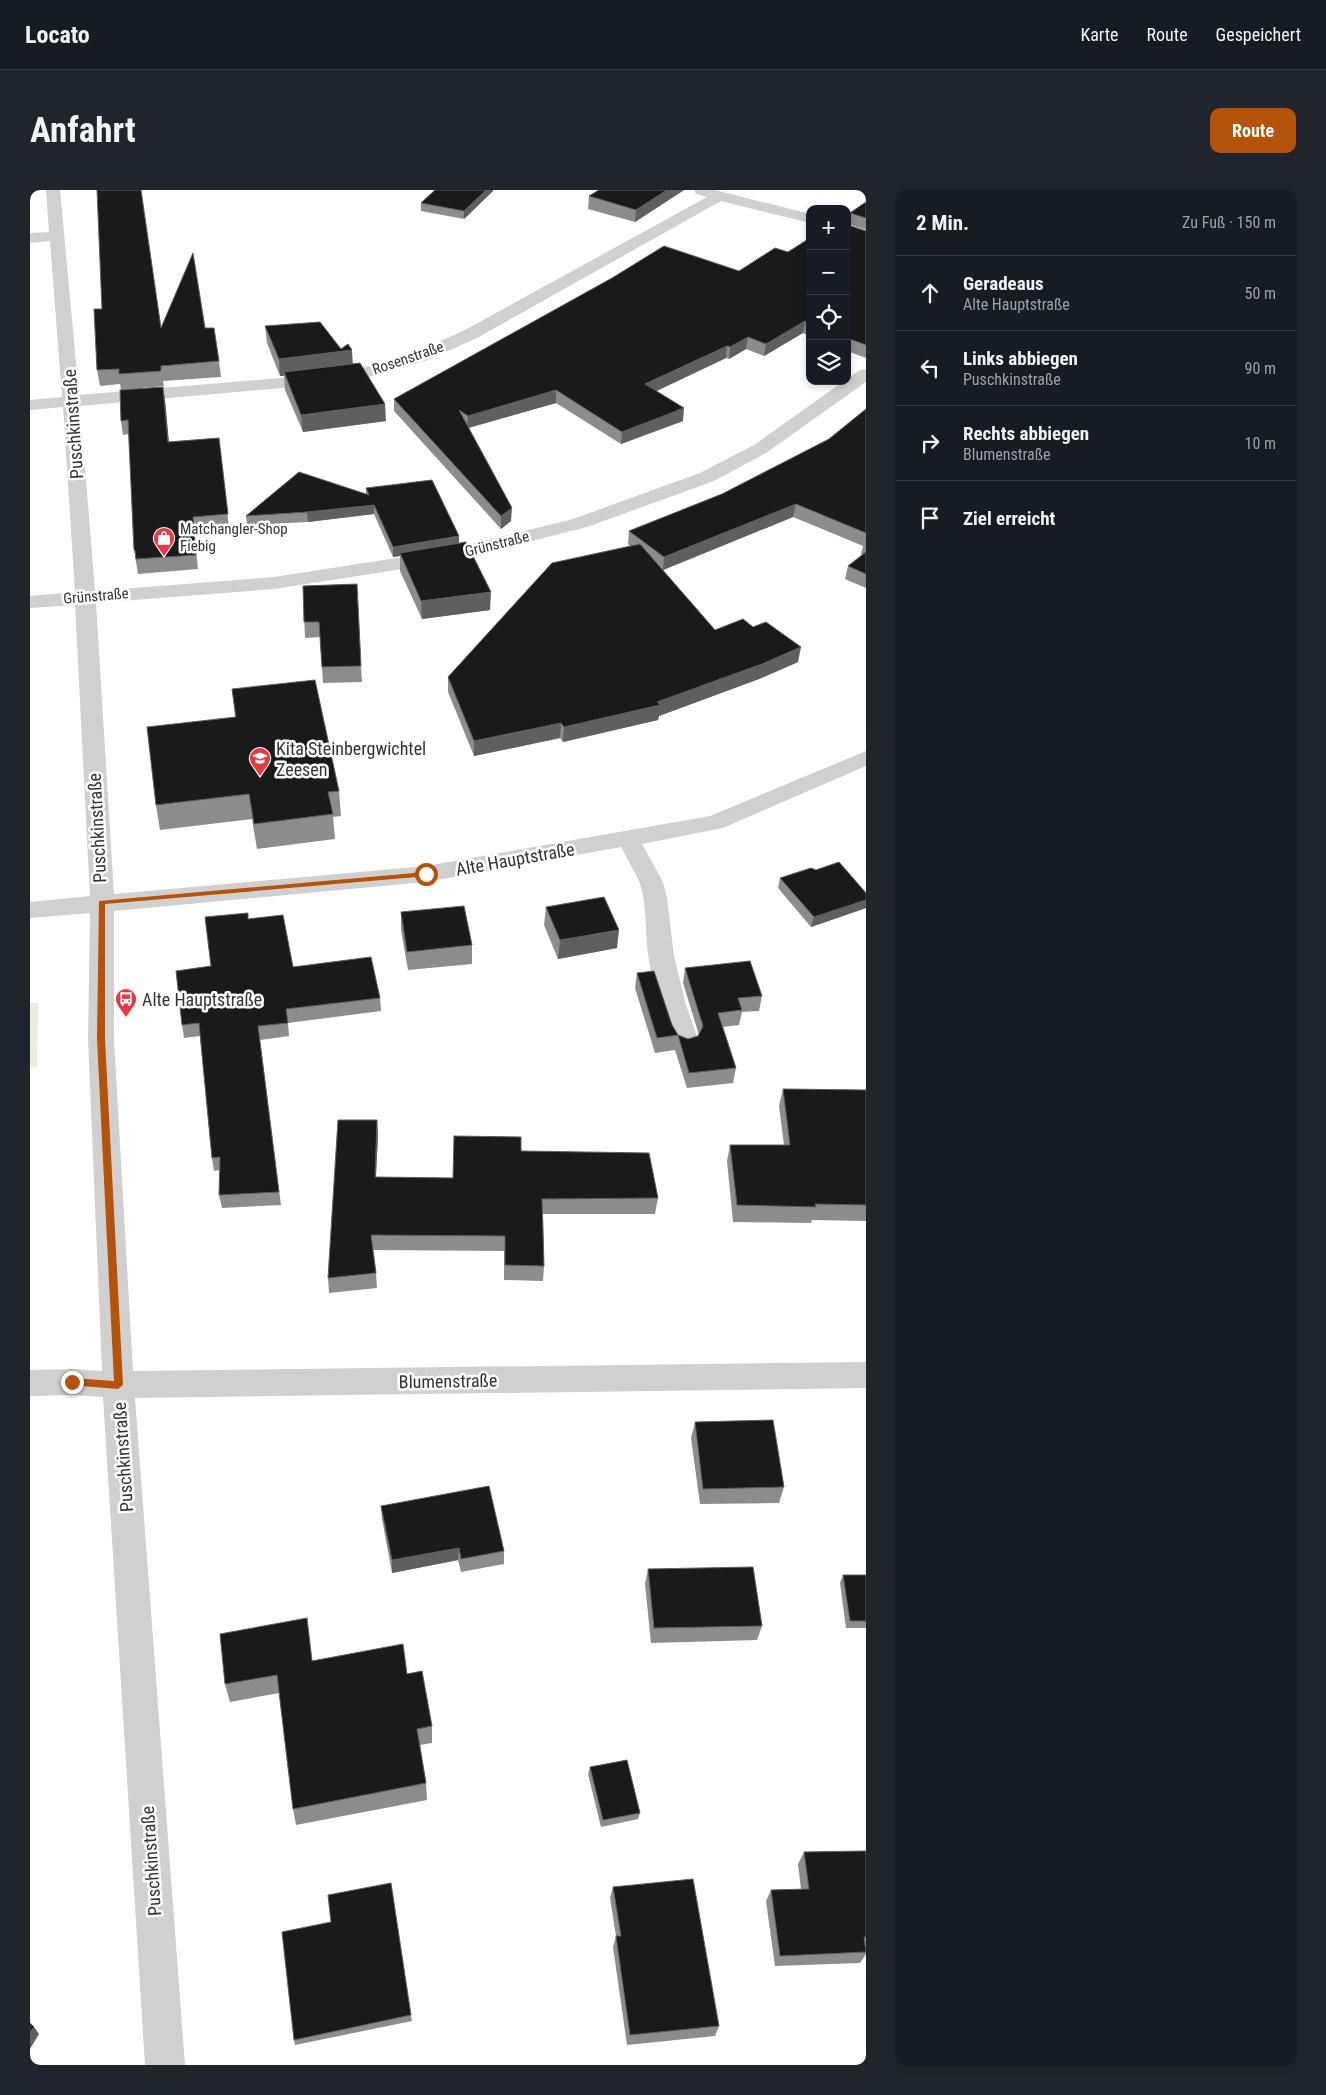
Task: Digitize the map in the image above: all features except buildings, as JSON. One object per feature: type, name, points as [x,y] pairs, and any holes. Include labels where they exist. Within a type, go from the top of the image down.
[{"type":"street","name":"Puschkinstraße","points":[[53,190],[85,596],[102,902],[101,1039],[118,1385],[165,2065]]},
{"type":"street","points":[[695,190],[806,218]]},
{"type":"street","name":"Rosenstraße","points":[[30,405],[304,381],[373,371],[422,356],[471,334],[719,196]]},
{"type":"street","points":[[30,238],[58,236]]},
{"type":"street","name":"Grünstraße","points":[[30,602],[85,596],[274,583],[448,556],[580,524],[707,476],[760,450],[866,374]]},
{"type":"street","name":"Alte Hauptstraße","points":[[30,910],[426,874],[628,839],[716,823],[866,758]]},
{"type":"street","points":[[628,839],[651,882],[655,898],[661,956],[673,1005],[686,1042]]},
{"type":"street","name":"Blumenstraße","points":[[30,1383],[72,1382],[118,1385],[866,1375]]},
{"type":"shaded area","points":[[30,1003],[38,1003],[37,1067],[30,1068]]},
{"type":"place","name":"Matchangler-Shop Fiebig","points":[[164,557]]},
{"type":"place","name":"Kita Steinbergwichtel Zeesen","points":[[260,777]]},
{"type":"place","name":"Alte Hauptstraße","points":[[126,1018]]},
{"type":"route","points":[[72,1382],[118,1385],[101,1039],[102,902],[426,874]]}]
